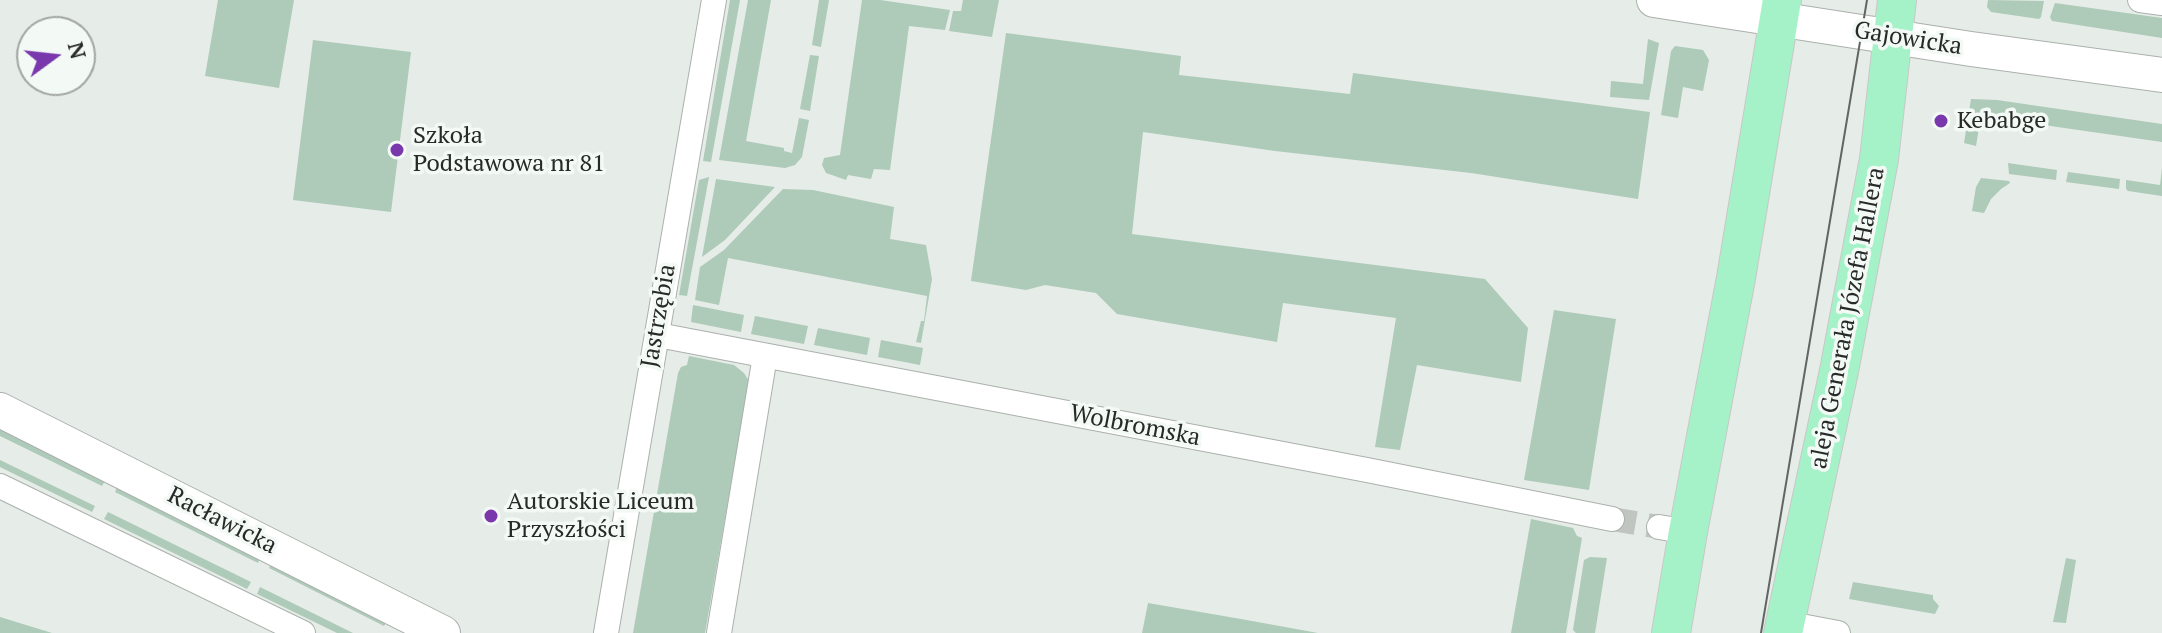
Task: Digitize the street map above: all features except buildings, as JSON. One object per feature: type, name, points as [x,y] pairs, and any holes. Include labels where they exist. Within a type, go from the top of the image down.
[{"type":"main road","points":[[1671,633],[1674,529],[1736,278],[1780,10]]},
{"type":"main road","name":"aleja Generała Józefa Hallera","points":[[1784,628],[1839,371],[1879,159],[1895,18]]},
{"type":"street","name":"Jastrzębia","points":[[606,633],[714,0]]},
{"type":"street","name":"Gajowicka","points":[[1654,0],[1895,18],[1971,49],[2162,75]]},
{"type":"street","points":[[2140,0],[2162,3]]},
{"type":"street","name":"Wolbromska","points":[[658,335],[1612,519]]},
{"type":"street","points":[[719,633],[765,356]]},
{"type":"street","name":"Racławicka","points":[[0,410],[443,633]]},
{"type":"street","points":[[0,486],[303,633]]},
{"type":"street","points":[[1784,628],[1838,633]]},
{"type":"green space","points":[[218,0],[294,0],[279,88],[205,76]]},
{"type":"green space","points":[[730,0],[740,0],[711,162],[703,161]]},
{"type":"green space","points":[[748,0],[771,0],[746,141],[784,148],[784,151],[792,153],[799,118],[809,120],[802,157],[795,165],[785,168],[719,160]]},
{"type":"green space","points":[[819,0],[829,0],[821,47],[812,45]]},
{"type":"green space","points":[[862,0],[950,10],[945,30],[909,26],[890,170],[874,169],[871,179],[848,175],[846,180],[826,173],[822,165],[824,158],[840,155]]},
{"type":"green space","points":[[963,0],[999,0],[992,37],[949,31],[953,11],[961,11]]},
{"type":"green space","points":[[1988,0],[2044,1],[2039,19],[1991,12],[1987,7]]},
{"type":"green space","points":[[2055,3],[2162,18],[2162,38],[2052,21],[2050,17]]},
{"type":"green space","points":[[1006,33],[1181,56],[1179,75],[1350,94],[1353,73],[1650,112],[1638,199],[1471,173],[1275,151],[1143,132],[1132,234],[1485,279],[1528,328],[1521,382],[1417,365],[1400,450],[1375,447],[1396,318],[1283,303],[1277,342],[1117,314],[1096,293],[1045,285],[1026,290],[971,281]]},
{"type":"green space","points":[[1648,39],[1659,43],[1649,100],[1610,97],[1611,81],[1643,84]]},
{"type":"green space","points":[[313,40],[411,52],[391,212],[293,200]]},
{"type":"green space","points":[[1675,46],[1703,50],[1709,60],[1703,91],[1683,87],[1678,118],[1661,115],[1671,51]]},
{"type":"green space","points":[[810,55],[819,56],[810,111],[800,109]]},
{"type":"green space","points":[[1971,99],[2162,124],[2162,142],[1981,116],[1976,146],[1964,143]]},
{"type":"green space","points":[[2008,163],[2057,170],[2056,180],[2009,174]]},
{"type":"green space","points":[[2162,168],[2162,196],[2126,189],[2126,180],[2160,185]]},
{"type":"green space","points":[[2068,172],[2120,179],[2119,189],[2066,182]]},
{"type":"green space","points":[[709,177],[687,296],[679,295],[699,180]]},
{"type":"green space","points":[[1981,178],[2010,183],[1991,199],[1984,213],[1972,211],[1976,187]]},
{"type":"green space","points":[[716,179],[775,187],[725,240],[702,257]]},
{"type":"green space","points":[[783,189],[813,190],[894,207],[890,239],[926,245],[932,279],[921,343],[916,342],[921,321],[924,321],[927,296],[728,258],[719,305],[695,300],[700,267],[724,250]]},
{"type":"green space","points":[[693,305],[744,315],[741,332],[691,322]]},
{"type":"green space","points":[[1554,310],[1616,319],[1589,490],[1524,480]]},
{"type":"green space","points":[[755,316],[808,326],[804,344],[751,334]]},
{"type":"green space","points":[[818,328],[870,338],[867,355],[814,345]]},
{"type":"green space","points":[[881,340],[923,348],[920,365],[878,357]]},
{"type":"green space","points":[[689,356],[734,365],[749,381],[705,633],[633,633],[678,373],[681,367],[687,365]]},
{"type":"green space","points":[[0,427],[106,479],[102,486],[0,436]]},
{"type":"green space","points":[[0,460],[95,506],[92,512],[0,467]]},
{"type":"green space","points":[[118,485],[261,555],[258,563],[115,492]]},
{"type":"green space","points":[[108,512],[251,582],[247,589],[104,519]]},
{"type":"green space","points":[[1531,519],[1573,528],[1582,538],[1566,633],[1511,633]]},
{"type":"green space","points":[[1590,557],[1607,558],[1595,633],[1576,633],[1573,630],[1584,560]]},
{"type":"green space","points":[[2066,558],[2076,560],[2066,623],[2053,622]]},
{"type":"green space","points":[[272,561],[389,618],[384,626],[269,568]]},
{"type":"green space","points":[[1853,582],[1933,595],[1939,606],[1935,614],[1849,599]]},
{"type":"green space","points":[[260,587],[353,633],[337,633],[257,594]]},
{"type":"green space","points":[[1148,603],[1241,619],[1318,633],[1142,633]]},
{"type":"green space","points":[[0,617],[52,633],[0,633]]},
{"type":"tunnel","points":[[1612,519],[1659,527]]},
{"type":"tram line","points":[[1761,633],[1867,0]]},
{"type":"place","name":"Kebabge","points":[[1941,121]]},
{"type":"place","name":"Szkoła Podstawowa nr 81","points":[[397,150]]},
{"type":"place","name":"Autorskie Liceum Przyszłości","points":[[491,516]]}]
